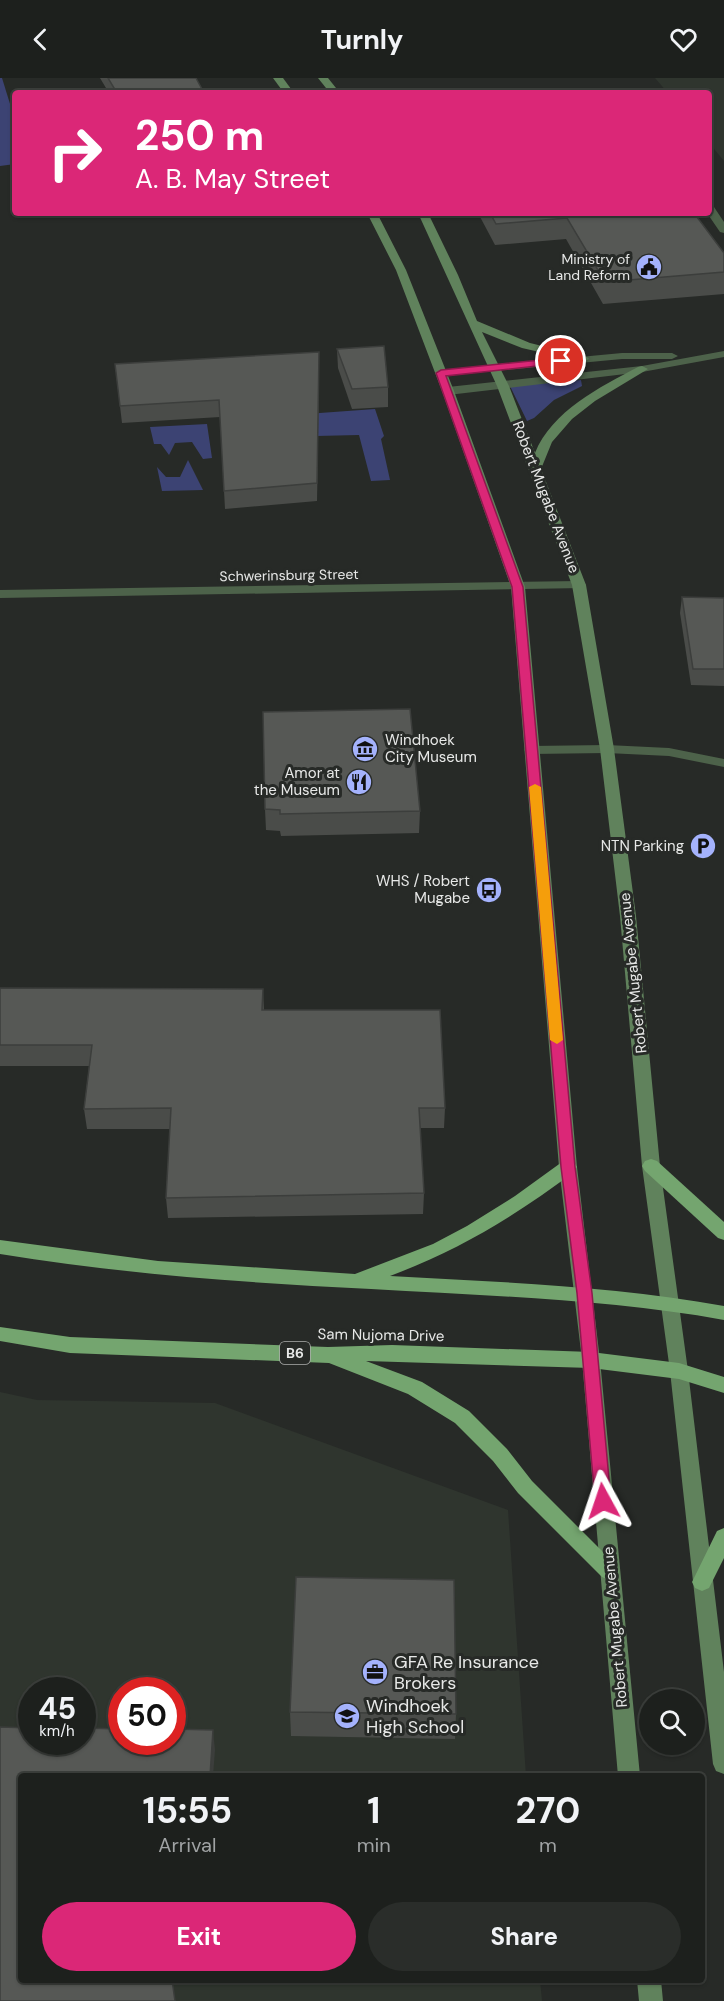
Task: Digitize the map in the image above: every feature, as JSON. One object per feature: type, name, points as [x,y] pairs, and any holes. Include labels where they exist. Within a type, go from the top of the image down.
[{"type":"highway","points":[[651,1166],[724,1233]]},
{"type":"highway","points":[[356,1282],[438,1249],[480,1228],[526,1199],[568,1167]]},
{"type":"highway","points":[[0,1247],[76,1260],[356,1282],[584,1293],[670,1302],[724,1312]]},
{"type":"highway","name":"Sam Nujoma Drive","points":[[0,1334],[70,1345],[328,1355],[392,1353],[591,1360],[679,1371],[724,1385]]},
{"type":"highway","points":[[328,1355],[415,1388],[462,1418],[500,1455],[525,1487],[609,1571]]},
{"type":"highway","points":[[702,1582],[724,1537]]},
{"type":"main road","name":"Robert Mugabe Avenue","points":[[373,216],[400,270],[441,373],[518,587],[568,1167],[591,1360],[629,1773]]},
{"type":"main road","name":"Robert Mugabe Avenue","points":[[424,216],[503,386],[579,585],[607,749],[628,915],[651,1166],[679,1371],[724,1764]]},
{"type":"main road","points":[[472,323],[499,337],[525,346],[583,359]]},
{"type":"main road","points":[[535,470],[546,440],[565,420],[591,397],[642,369]]},
{"type":"main road","points":[[649,1983],[651,2001]]},
{"type":"street","points":[[712,212],[724,230]]},
{"type":"street","points":[[448,391],[642,369],[724,354]]},
{"type":"street","points":[[441,373],[622,356],[703,357]]},
{"type":"street","name":"Schwerinsburg Street","points":[[0,594],[579,585]]},
{"type":"street","points":[[531,750],[607,749],[669,752],[724,763]]},
{"type":"shaded area","points":[[0,78],[2,78],[12,110],[12,164],[0,166]]},
{"type":"shaded area","points":[[655,78],[724,78],[724,161],[712,146],[712,90],[665,90]]},
{"type":"shaded area","points":[[581,380],[582,386],[554,400],[534,418],[527,421],[510,386]]},
{"type":"shaded area","points":[[375,409],[384,436],[381,439],[390,480],[371,481],[359,435],[316,436],[292,415]]},
{"type":"shaded area","points":[[207,424],[212,458],[203,459],[192,442],[175,443],[169,455],[161,444],[154,444],[150,427]]},
{"type":"shaded area","points":[[188,460],[203,490],[162,491],[157,467],[166,477],[180,477]]},
{"type":"shaded area","name":"Windhoek High School","points":[[0,1392],[37,1400],[215,1403],[508,1510],[526,1773],[18,1773],[18,1983],[540,1983],[542,2001],[0,2001]]},
{"type":"building","points":[[108,78],[196,78],[202,90],[115,90]]},
{"type":"building","points":[[492,216],[696,216],[724,253],[724,272],[605,282],[567,218],[496,224]]},
{"type":"building","points":[[384,346],[388,387],[352,389],[337,349]]},
{"type":"building","points":[[319,352],[317,483],[224,491],[219,400],[120,406],[115,364]]},
{"type":"building","points":[[682,597],[724,598],[724,669],[693,669]]},
{"type":"building","name":"Amor at the Museum","points":[[410,709],[420,811],[280,814],[280,810],[265,809],[263,712]]},
{"type":"building","points":[[0,988],[263,989],[262,1010],[440,1010],[445,1108],[419,1108],[424,1193],[166,1198],[171,1108],[84,1109],[92,1045],[0,1045]]},
{"type":"building","points":[[296,1577],[454,1580],[456,1714],[290,1712]]},
{"type":"building","points":[[0,1727],[18,1728],[18,1755],[96,1755],[96,1728],[108,1729],[108,1755],[186,1755],[186,1729],[213,1730],[210,1773],[18,1773],[18,1983],[172,1983],[175,2001],[0,2001]]},
{"type":"slow traffic","points":[[535,787],[557,1040]]},
{"type":"place","name":"Ministry of Land Reform","points":[[649,267]]},
{"type":"place","name":"Windhoek City Museum","points":[[365,749]]},
{"type":"place","name":"Amor at the Museum","points":[[359,782]]},
{"type":"place","name":"NTN Parking","points":[[703,846]]},
{"type":"place","name":"WHS / Robert Mugabe","points":[[489,890]]},
{"type":"place","name":"GFA Re Insurance Brokers","points":[[375,1672]]},
{"type":"place","name":"Windhoek High School","points":[[347,1716]]},
{"type":"route","points":[[561,361],[441,373],[518,587],[568,1167],[584,1293],[603,1501]]}]
